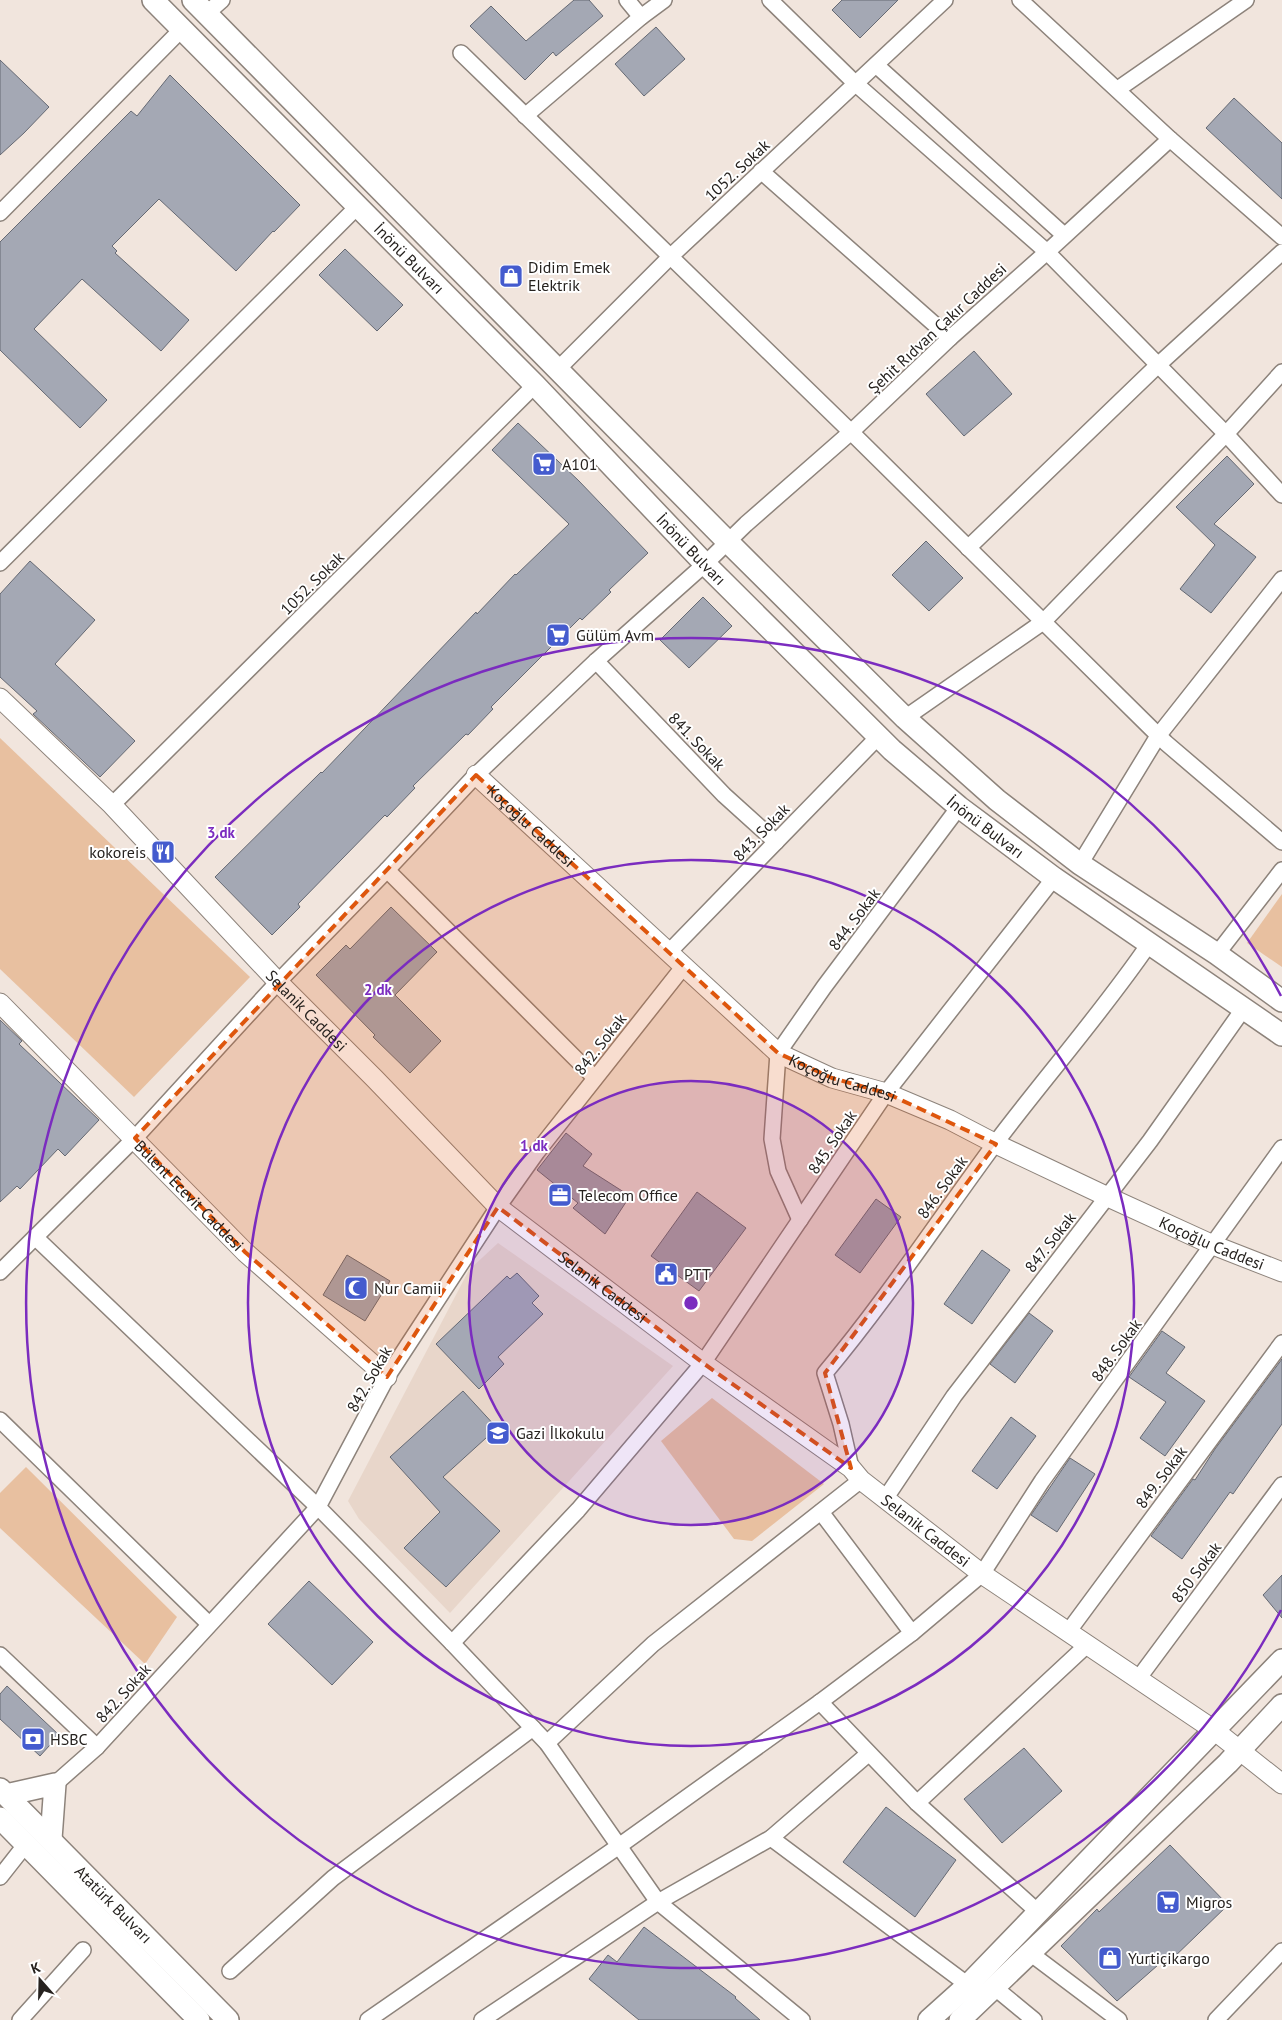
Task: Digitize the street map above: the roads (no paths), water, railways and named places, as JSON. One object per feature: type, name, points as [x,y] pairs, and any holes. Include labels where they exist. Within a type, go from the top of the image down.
[{"type":"main road","name":"İnönü Bulvarı","points":[[153,0],[535,385],[706,564],[879,736],[960,807],[1054,878],[1282,1035]]},
{"type":"main road","name":"İnönü Bulvarı","points":[[199,7],[728,542],[905,718],[998,800],[1080,864],[1217,954],[1282,1001]]},
{"type":"main road","points":[[929,2020],[968,1985],[1282,1660]]},
{"type":"main road","points":[[960,2020],[1240,1750],[1282,1705]]},
{"type":"main road","points":[[3,1792],[55,1784],[51,1840]]},
{"type":"main road","name":"Atatürk Bulvarı","points":[[3,1792],[228,2020]]},
{"type":"main road","name":"Atatürk Bulvarı","points":[[0,1818],[199,2020]]},
{"type":"street","points":[[199,7],[222,0]]},
{"type":"street","points":[[627,0],[641,17]]},
{"type":"street","points":[[525,116],[641,17],[664,0]]},
{"type":"street","points":[[770,0],[856,84],[1046,252],[1226,434],[1282,495]]},
{"type":"street","name":"1052. Sokak","points":[[558,369],[761,171],[945,0]]},
{"type":"street","points":[[1020,0],[1170,139],[1282,237]]},
{"type":"street","points":[[1118,89],[1246,0]]},
{"type":"street","points":[[0,213],[181,30]]},
{"type":"street","points":[[461,53],[852,432],[1158,736],[1282,842]]},
{"type":"street","points":[[876,65],[1064,236]]},
{"type":"street","name":"Şehit Rıdvan Çakır Caddesi","points":[[0,1272],[135,1138],[278,982],[476,775],[596,661],[706,564],[746,524],[852,432],[950,338],[1170,139]]},
{"type":"street","points":[[761,171],[950,338]]},
{"type":"street","points":[[0,563],[358,206]]},
{"type":"street","points":[[968,548],[1158,366],[1282,252]]},
{"type":"street","points":[[905,718],[1043,622],[1226,434],[1282,372]]},
{"type":"street","name":"1052. Sokak","points":[[112,806],[535,385]]},
{"type":"street","points":[[1080,864],[1158,736],[1282,579]]},
{"type":"street","name":"841. Sokak","points":[[596,661],[724,795],[776,842]]},
{"type":"street","name":"Selanik Caddesi","points":[[0,698],[112,806],[278,982],[498,1206],[704,1363],[856,1474],[885,1499],[982,1574],[1214,1730],[1282,1784]]},
{"type":"street","name":"843. Sokak","points":[[669,952],[879,736]]},
{"type":"street","name":"Koçoğlu Caddesi","points":[[476,775],[778,1053],[832,1078],[886,1093],[950,1120],[1108,1197],[1213,1245],[1282,1272]]},
{"type":"street","name":"844. Sokak","points":[[778,1053],[824,987],[960,807]]},
{"type":"street","points":[[387,870],[595,1078]]},
{"type":"street","points":[[1217,954],[1282,870]]},
{"type":"street","name":"845. Sokak","points":[[452,1642],[578,1510],[704,1363],[886,1093],[1054,878]]},
{"type":"street","name":"846. Sokak","points":[[856,1474],[825,1373],[859,1332],[996,1144],[1124,980],[1149,944]]},
{"type":"street","name":"842. Sokak","points":[[55,1784],[97,1747],[318,1507],[388,1377],[498,1206],[537,1152],[684,966]]},
{"type":"street","name":"Bülent Ecevit Caddesi","points":[[0,1003],[135,1138],[245,1252],[388,1377]]},
{"type":"street","name":"847. Sokak","points":[[885,1499],[954,1396],[1108,1197],[1244,1008]]},
{"type":"street","points":[[778,1053],[772,1139],[778,1171],[800,1220]]},
{"type":"street","name":"848. Sokak","points":[[368,2020],[619,1846],[820,1702],[912,1633],[982,1574],[1042,1481],[1282,1148]]},
{"type":"street","points":[[35,1237],[318,1507],[452,1642],[533,1728],[547,1743],[658,1902],[802,2020]]},
{"type":"street","name":"849. Sokak","points":[[1068,1632],[1282,1343]]},
{"type":"street","points":[[0,1420],[209,1624]]},
{"type":"street","points":[[547,1743],[653,1644],[821,1512],[856,1474]]},
{"type":"street","name":"850 Sokak","points":[[1138,1679],[1282,1485]]},
{"type":"street","points":[[821,1512],[912,1633]]},
{"type":"street","points":[[917,1803],[1087,1645]]},
{"type":"street","points":[[0,1655],[97,1747]]},
{"type":"street","points":[[820,1702],[917,1803],[1038,1912]]},
{"type":"street","points":[[230,1971],[333,1878],[533,1728]]},
{"type":"street","points":[[482,2020],[658,1902],[771,1838],[868,1754]]},
{"type":"street","points":[[771,1838],[968,1985]]},
{"type":"street","points":[[0,1877],[26,1844]]},
{"type":"street","points":[[20,2020],[83,1950]]},
{"type":"street","points":[[1216,2020],[1282,1951]]},
{"type":"street","points":[[1030,1952],[1119,2020]]},
{"type":"street","points":[[994,1987],[1034,2020]]},
{"type":"place","name":"Didim Emek Elektrik","points":[[511,276]]},
{"type":"place","name":"A101","points":[[544,464]]},
{"type":"place","name":"Gülüm Avm","points":[[558,635]]},
{"type":"place","name":"kokoreis","points":[[163,852]]},
{"type":"place","name":"Telecom Office","points":[[560,1195]]},
{"type":"place","name":"PTT","points":[[666,1274]]},
{"type":"place","name":"Nur Camii","points":[[356,1288]]},
{"type":"place","name":"Gazi İlkokulu","points":[[498,1433]]},
{"type":"place","name":"HSBC","points":[[33,1739]]},
{"type":"place","name":"Migros","points":[[1168,1902]]},
{"type":"place","name":"Yurtiçikargo","points":[[1110,1958]]}]
